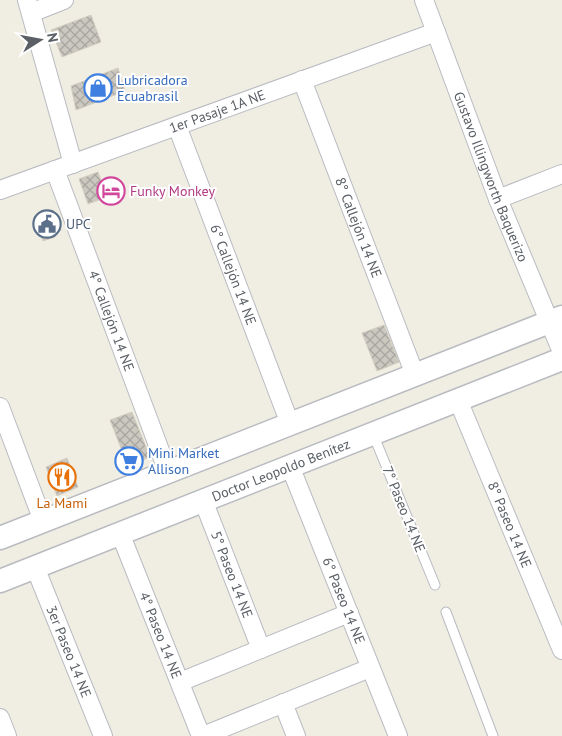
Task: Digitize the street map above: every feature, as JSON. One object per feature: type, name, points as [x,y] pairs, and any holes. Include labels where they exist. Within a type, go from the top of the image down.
[{"type":"street","points":[[64,0],[29,7],[73,164]]},
{"type":"street","name":"Gustavo Illingworth Baquerizo","points":[[424,0],[498,199],[556,319],[562,352]]},
{"type":"street","name":"1er Pasaje 1A NE","points":[[0,190],[436,32]]},
{"type":"street","name":"8° Callejón 14 NE","points":[[302,80],[415,375]]},
{"type":"street","name":"6° Callejón 14 NE","points":[[177,126],[290,424]]},
{"type":"street","name":"4° Callejón 14 NE","points":[[55,170],[168,472]]},
{"type":"street","points":[[498,199],[562,174]]},
{"type":"street","points":[[0,538],[556,319]]},
{"type":"street","name":"Doctor Leopoldo Benítez","points":[[0,581],[562,359]]},
{"type":"street","name":"8° Paseo 14 NE","points":[[458,400],[562,650]]},
{"type":"street","points":[[0,406],[44,521]]},
{"type":"street","name":"6° Paseo 14 NE","points":[[290,466],[398,736]]},
{"type":"street","name":"5° Paseo 14 NE","points":[[203,500],[261,649]]},
{"type":"street","name":"4° Paseo 14 NE","points":[[120,533],[202,736]]},
{"type":"street","name":"3er Paseo 14 NE","points":[[35,567],[103,736]]},
{"type":"street","points":[[180,682],[349,613]]},
{"type":"street","points":[[202,736],[370,668]]},
{"type":"street","points":[[283,703],[296,736]]},
{"type":"street","points":[[0,718],[7,736]]},
{"type":"lane","name":"7° Paseo 14 NE","points":[[372,434],[434,585]]},
{"type":"lane","points":[[446,612],[493,736]]},
{"type":"building","points":[[91,15],[101,42],[62,57],[51,30]]},
{"type":"building","name":"Lubricadora Ecuabrasil","points":[[118,68],[125,91],[76,110],[71,86]]},
{"type":"building","points":[[98,172],[107,197],[88,204],[79,179]]},
{"type":"building","name":"UPC","points":[[53,210],[61,230],[53,233],[55,237],[43,241],[34,217]]},
{"type":"building","points":[[384,325],[399,362],[377,371],[362,333]]},
{"type":"building","points":[[132,412],[150,457],[128,466],[110,420]]},
{"type":"building","name":"La Mami","points":[[67,458],[78,487],[57,496],[46,467]]},
{"type":"place","name":"Lubricadora Ecuabrasil","points":[[98,88]]},
{"type":"place","name":"Funky Monkey","points":[[111,191]]},
{"type":"place","name":"UPC","points":[[47,224]]},
{"type":"place","name":"Mini Market Allison","points":[[129,461]]},
{"type":"place","name":"La Mami","points":[[62,477]]}]
